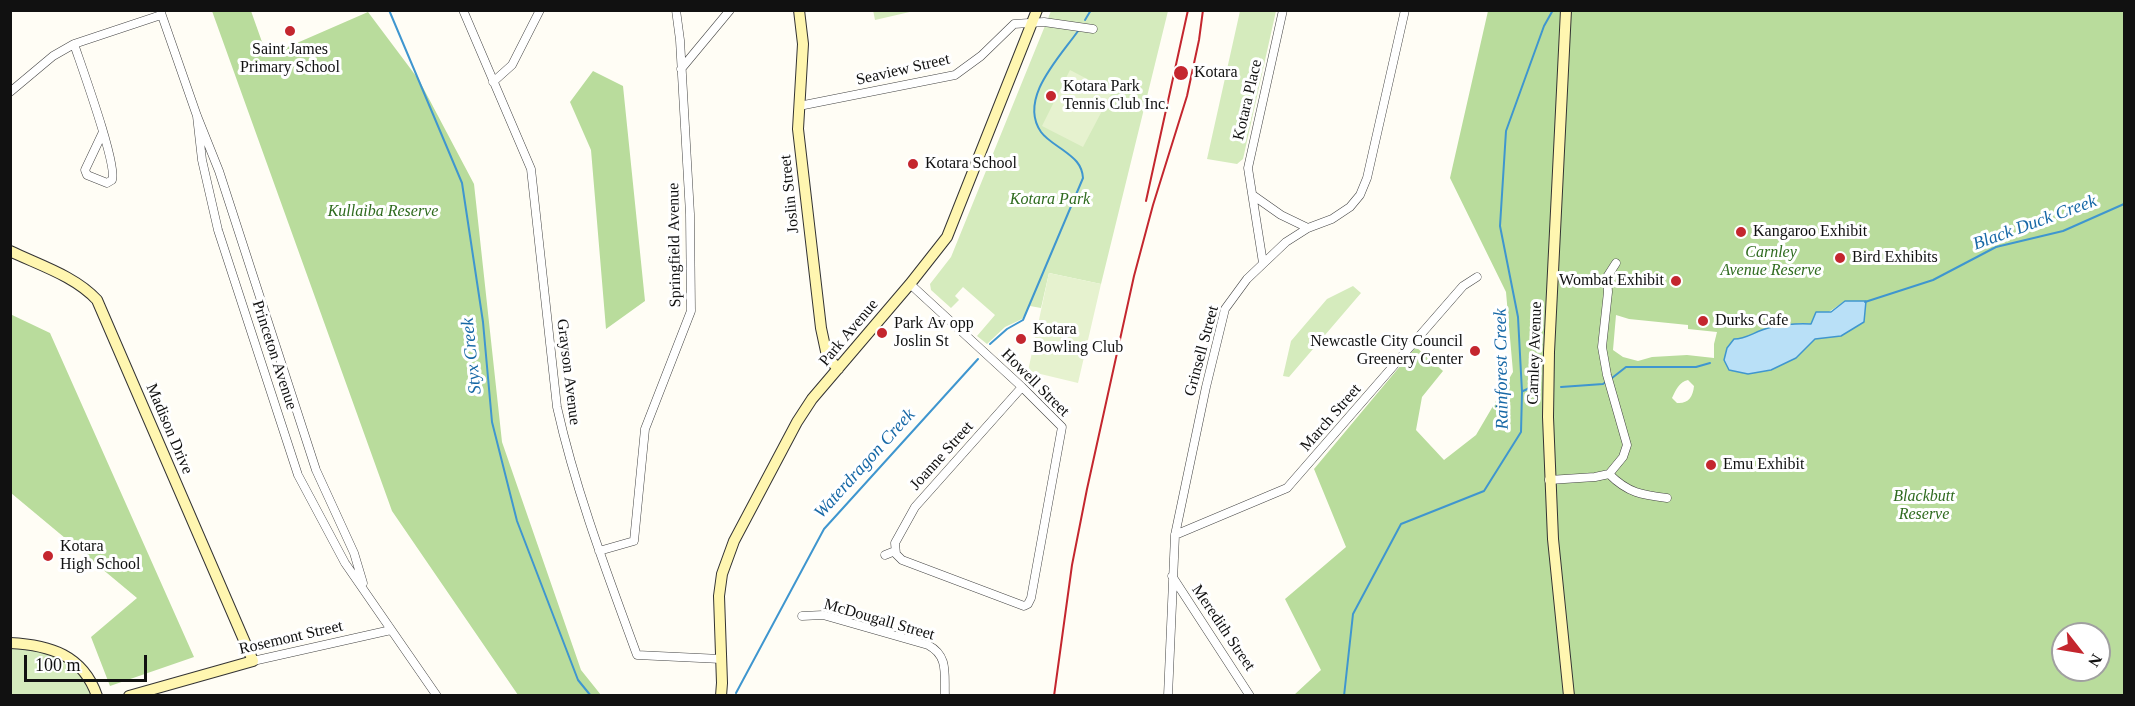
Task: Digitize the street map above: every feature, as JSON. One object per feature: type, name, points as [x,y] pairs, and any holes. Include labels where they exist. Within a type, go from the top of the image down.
[{"type":"main road","name":"Joslin Street","points":[[799,10],[803,44],[798,129],[821,328],[827,356],[838,369]]},
{"type":"main road","name":"Park Avenue","points":[[721,696],[719,596],[722,574],[734,541],[797,422],[812,399],[910,285],[951,228],[1037,10]]},
{"type":"main road","name":"Carnley Avenue","points":[[1566,10],[1549,352],[1553,539],[1569,696]]},
{"type":"main road","name":"Madison Drive","points":[[10,251],[75,282],[89,291],[97,300],[253,661]]},
{"type":"main road","points":[[10,643],[34,644],[56,650],[77,664],[93,683],[97,696]]},
{"type":"main road","name":"Rosemont Street","points":[[129,696],[253,661]]},
{"type":"main road","name":"Park Avenue","points":[[722,683],[727,696]]},
{"type":"street","name":"Grayson Avenue","points":[[463,10],[531,169],[557,407],[565,445],[599,551],[637,655],[721,659]]},
{"type":"street","points":[[493,82],[512,65],[540,10]]},
{"type":"street","name":"Springfield Avenue","points":[[599,551],[634,541],[645,429],[691,311],[690,214],[676,10]]},
{"type":"street","points":[[681,69],[730,10]]},
{"type":"street","name":"Kotara Place","points":[[1263,263],[1249,175],[1250,155],[1283,10]]},
{"type":"street","name":"Grinsell Street","points":[[1168,696],[1175,535],[1225,309],[1263,263],[1286,242],[1308,228],[1343,213],[1364,188],[1405,10]]},
{"type":"street","points":[[10,92],[53,56],[74,44],[160,13]]},
{"type":"street","name":"Princeton Avenue","points":[[160,13],[219,171],[316,470],[354,553],[364,588]]},
{"type":"street","points":[[1032,23],[1093,29]]},
{"type":"street","name":"Seaview Street","points":[[799,106],[955,75],[981,56],[1014,24],[1032,23]]},
{"type":"street","points":[[74,44],[103,132],[114,172],[112,180],[107,183],[87,175],[85,170],[103,132]]},
{"type":"street","name":"Princeton Avenue","points":[[197,116],[201,160],[218,230],[298,475],[345,563],[437,696]]},
{"type":"street","points":[[1254,196],[1281,215],[1308,228]]},
{"type":"street","points":[[1550,480],[1609,474],[1623,457],[1627,445],[1607,375],[1602,347],[1608,291],[1606,277],[1616,263]]},
{"type":"street","name":"March Street","points":[[1175,535],[1287,488],[1463,286],[1477,277]]},
{"type":"street","name":"Howell Street","points":[[895,551],[902,560],[1021,606],[1028,604],[1031,598],[1062,427],[1022,387],[910,285]]},
{"type":"street","name":"Joanne Street","points":[[895,551],[897,538],[915,507],[1022,387]]},
{"type":"street","points":[[1609,474],[1632,492],[1667,498]]},
{"type":"street","points":[[885,555],[895,551]]},
{"type":"street","name":"Meredith Street","points":[[1172,576],[1250,696]]},
{"type":"street","name":"McDougall Street","points":[[802,616],[823,615],[935,648],[942,655],[944,662],[945,696]]},
{"type":"street","name":"Rosemont Street","points":[[253,661],[391,630]]},
{"type":"green space","points":[[873,10],[914,10],[914,11],[875,20]]},
{"type":"green space","name":"Kullaiba Reserve","points":[[212,11],[251,11],[267,56],[368,12],[419,80],[474,184],[502,442],[581,670],[601,695],[518,695],[392,511]]},
{"type":"green space","name":"Kotara Park","points":[[1051,11],[1168,11],[1101,284],[1049,273],[1041,308],[1030,306],[1022,319],[1005,327],[987,344],[977,336],[995,315],[963,287],[955,296],[959,300],[951,308],[931,290],[930,284],[951,257]]},
{"type":"green space","points":[[1240,11],[1276,11],[1243,159],[1237,164],[1207,159]]},
{"type":"green space","name":"Blackbutt Reserve","points":[[1488,11],[2124,11],[2124,695],[1294,695],[1321,670],[1285,599],[1346,547],[1314,469],[1416,347],[1443,371],[1422,397],[1416,430],[1444,460],[1476,435],[1513,372],[1506,292],[1450,178]],"holes":[[[1845,301],[1866,302],[1841,336],[1815,339],[1796,358],[1734,339],[1744,339],[1800,323],[1811,324]],[[1616,315],[1629,319],[1688,325],[1688,329],[1717,332],[1714,358],[1687,355],[1652,357],[1638,361],[1623,357],[1613,350]],[[1688,380],[1694,386],[1692,393],[1687,401],[1677,403],[1672,398],[1678,387]]]},
{"type":"green space","points":[[1070,70],[1112,92],[1083,147],[1042,126]]},
{"type":"green space","points":[[593,71],[623,86],[645,301],[606,329],[591,150],[570,102]]},
{"type":"green space","points":[[1049,273],[1101,284],[1078,383],[1028,371]]},
{"type":"green space","points":[[1353,286],[1361,293],[1289,377],[1283,376],[1291,341],[1327,299]]},
{"type":"green space","points":[[10,314],[50,333],[194,657],[110,686],[91,637],[137,598],[11,493]]},
{"type":"green space","points":[[10,645],[56,650],[77,664],[97,695],[11,695]]},
{"type":"water","points":[[1845,301],[1866,301],[1864,322],[1841,336],[1815,339],[1796,358],[1771,370],[1748,374],[1729,370],[1724,360],[1727,348],[1734,339],[1773,327],[1811,324],[1816,312],[1831,312]]},
{"type":"waterway","name":"Styx Creek","points":[[389,10],[462,183],[483,322],[492,422],[517,521],[578,680],[591,696]]},
{"type":"waterway","name":"Waterdragon Creek","points":[[1085,20],[1091,10]]},
{"type":"waterway","name":"Rainforest Creek","points":[[1344,696],[1353,614],[1401,524],[1484,491],[1521,432],[1522,392],[1518,317],[1500,226],[1506,131],[1544,26],[1553,10]]},
{"type":"waterway","name":"Waterdragon Creek","points":[[990,344],[1007,329],[1023,320],[1083,178],[1077,162],[1041,132],[1035,119],[1034,106],[1044,79],[1078,31]]},
{"type":"waterway","name":"Black Duck Creek","points":[[1865,302],[1933,280],[1996,247],[2063,231],[2124,204]]},
{"type":"waterway","name":"Waterdragon Creek","points":[[736,693],[824,529],[978,359]]},
{"type":"waterway","name":"Black Duck Creek","points":[[1612,378],[1626,367],[1696,367],[1710,363]]},
{"type":"waterway","name":"Black Duck Creek","points":[[1561,387],[1603,384],[1607,381]]},
{"type":"waterway","name":"Black Duck Creek","points":[[1523,391],[1534,386]]},
{"type":"railway","points":[[1146,201],[1188,10]]},
{"type":"railway","points":[[1054,696],[1072,565],[1087,489],[1134,276],[1153,205],[1187,96],[1203,10]]},
{"type":"place","name":"Saint James Primary School","points":[[290,31]]},
{"type":"place","name":"Kotara","points":[[1181,73]]},
{"type":"place","name":"Kotara Park Tennis Club Inc.","points":[[1051,96]]},
{"type":"place","name":"Kotara School","points":[[913,164]]},
{"type":"place","name":"Kangaroo Exhibit","points":[[1741,232]]},
{"type":"place","name":"Bird Exhibits","points":[[1840,258]]},
{"type":"place","name":"Wombat Exhibit","points":[[1676,281]]},
{"type":"place","name":"Durks Cafe","points":[[1703,321]]},
{"type":"place","name":"Park Av opp Joslin St","points":[[882,333]]},
{"type":"place","name":"Kotara Bowling Club","points":[[1021,339]]},
{"type":"place","name":"Newcastle City Council Greenery Center","points":[[1475,351]]},
{"type":"place","name":"Emu Exhibit","points":[[1711,465]]},
{"type":"place","name":"Kotara High School","points":[[48,556]]},
{"type":"park label","name":"Carnley Avenue Reserve","points":[[1771,262]]}]
